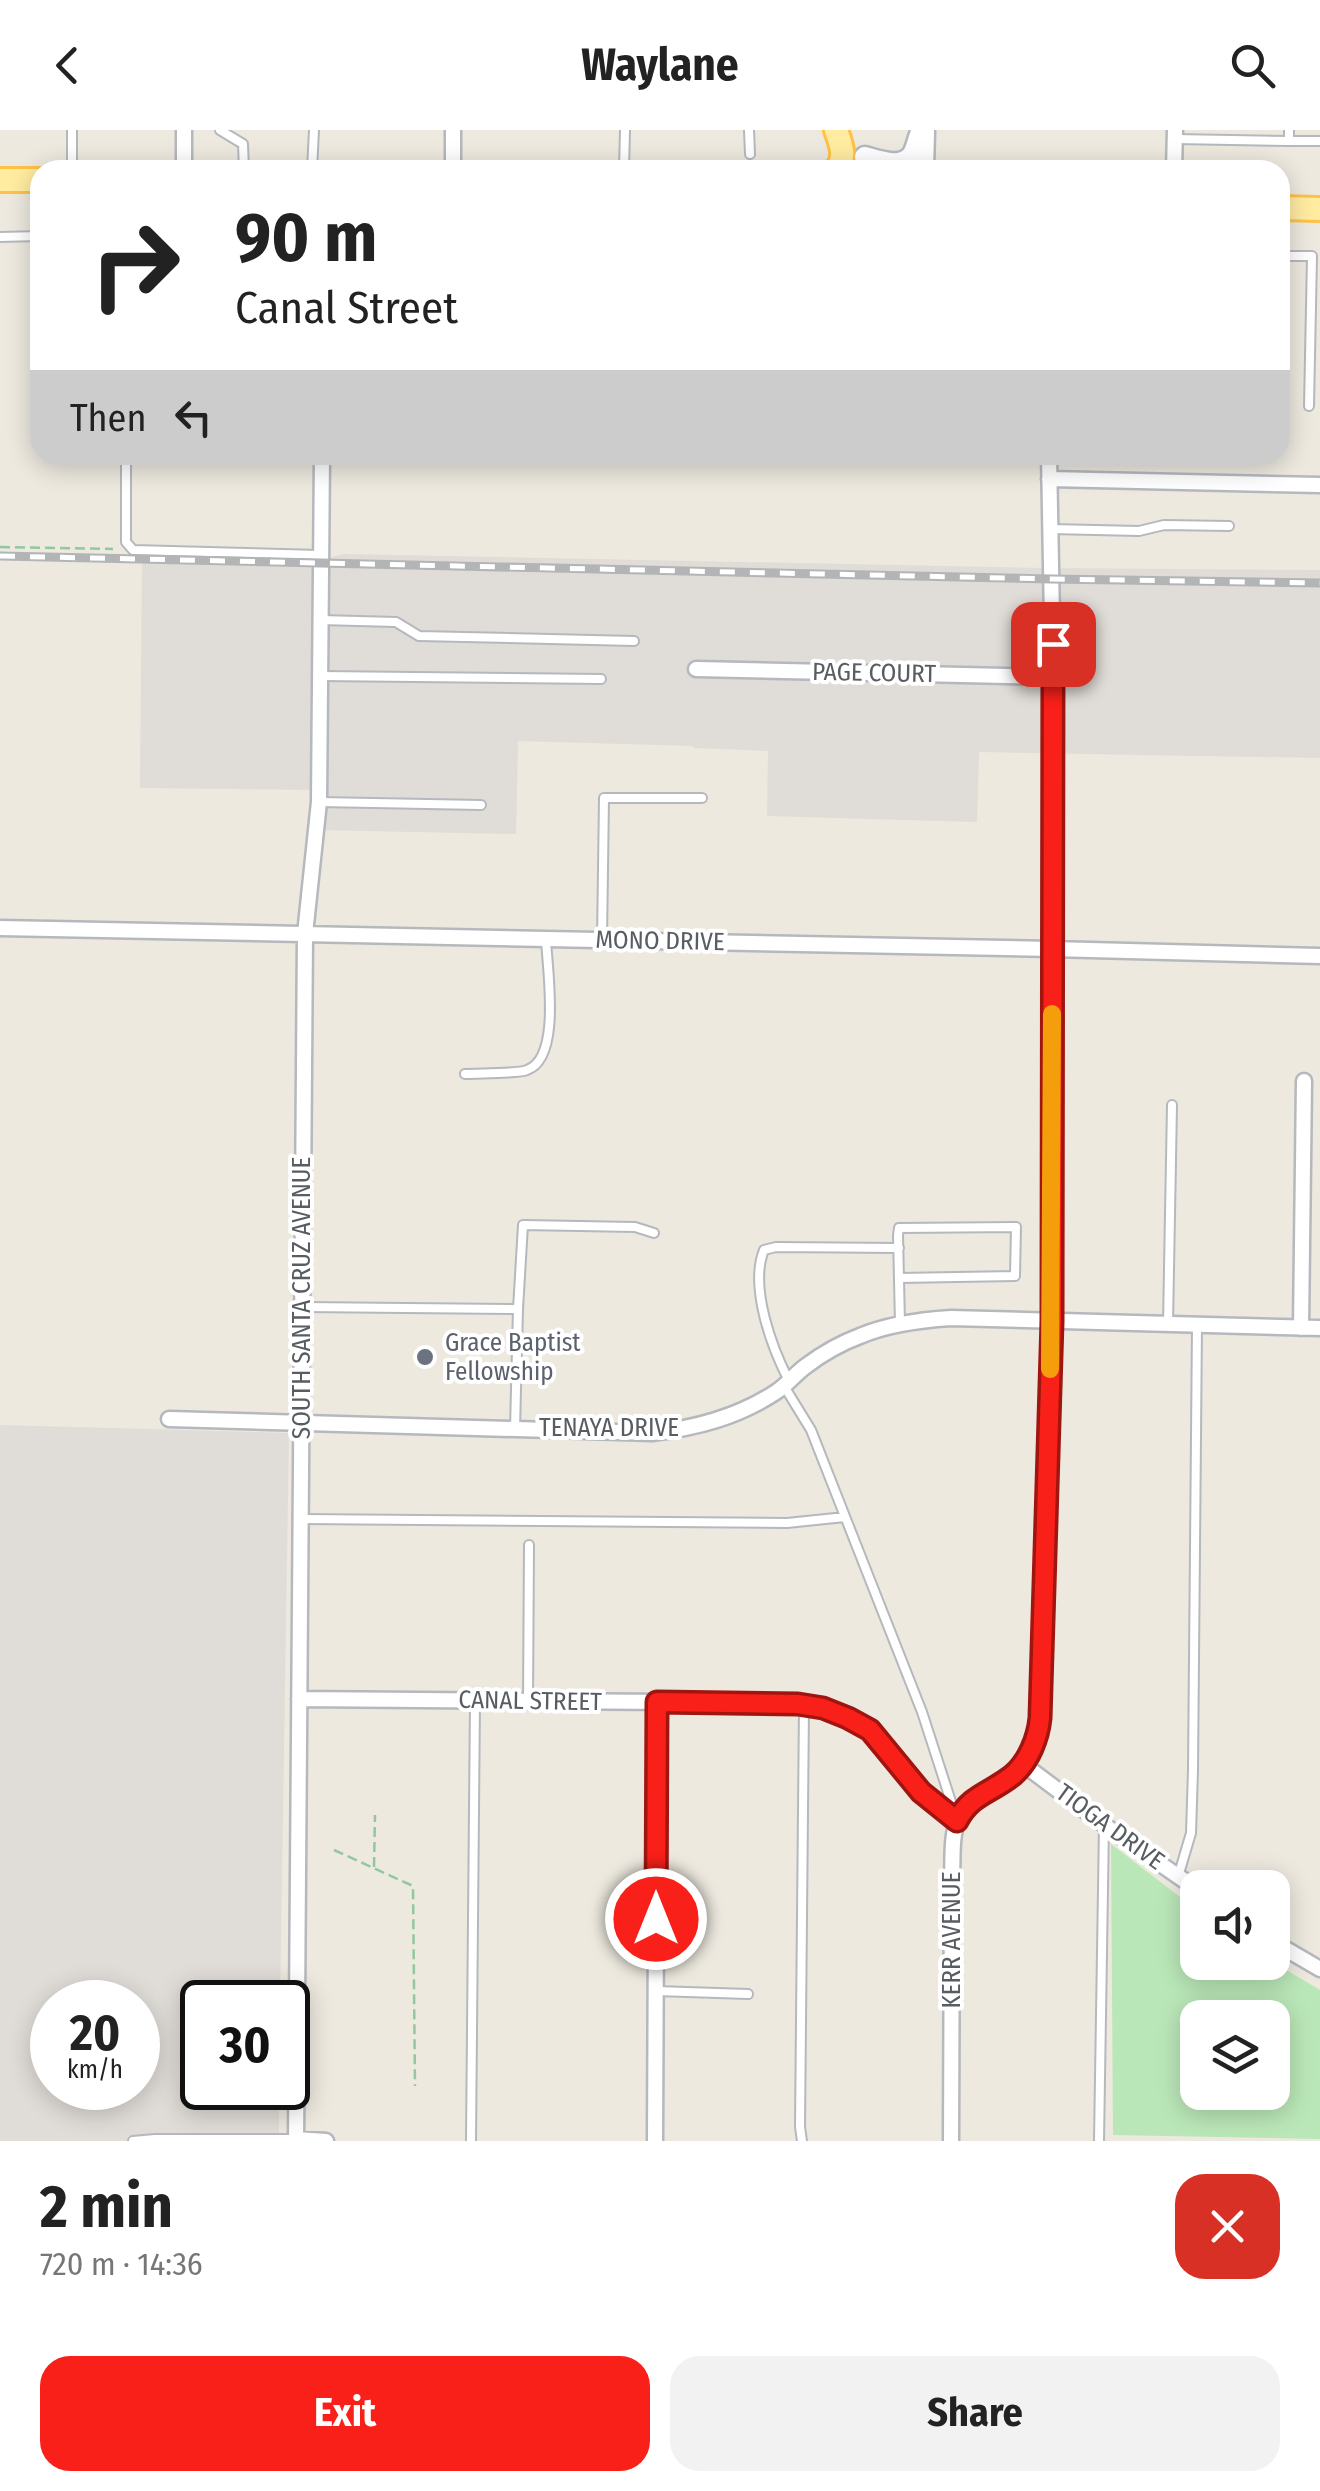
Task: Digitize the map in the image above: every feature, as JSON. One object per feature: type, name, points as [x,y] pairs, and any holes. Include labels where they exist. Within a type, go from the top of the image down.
[{"type":"main road","points":[[838,130],[867,160]]},
{"type":"main road","points":[[838,130],[841,160]]},
{"type":"main road","points":[[905,160],[924,130]]},
{"type":"main road","points":[[0,180],[30,180]]},
{"type":"main road","points":[[1290,208],[1320,208]]},
{"type":"street","points":[[184,130],[184,160]]},
{"type":"street","points":[[453,130],[453,160]]},
{"type":"street","points":[[924,130],[926,160]]},
{"type":"street","points":[[1174,160],[1175,135]]},
{"type":"street","name":"SOUTH SANTA CRUZ AVENUE","points":[[296,2140],[304,934],[318,802],[322,465]]},
{"type":"street","points":[[957,1821],[972,1800],[1013,1775],[1023,1764],[1040,1718],[1052,1321],[1053,676],[1049,465]]},
{"type":"street","points":[[1049,479],[1320,484]]},
{"type":"street","name":"PAGE COURT","points":[[696,669],[1053,676]]},
{"type":"street","name":"MONO DRIVE","points":[[0,928],[1320,956]]},
{"type":"street","points":[[1301,1328],[1304,1081]]},
{"type":"street","name":"TENAYA DRIVE","points":[[169,1419],[652,1433],[682,1430],[734,1415],[787,1383],[830,1350],[860,1336],[922,1320],[1320,1328]]},
{"type":"street","name":"CANAL STREET","points":[[298,1699],[657,1702],[823,1708],[870,1730],[921,1792],[957,1821]]},
{"type":"street","points":[[655,2141],[657,1702]]},
{"type":"street","name":"TIOGA DRIVE","points":[[1023,1764],[1178,1877]]},
{"type":"street","name":"KERR AVENUE","points":[[951,2141],[952,1876],[957,1821]]},
{"type":"street","points":[[1290,1952],[1320,1969]]},
{"type":"street","points":[[296,2140],[326,2141]]},
{"type":"lane","points":[[72,130],[72,160]]},
{"type":"lane","points":[[220,130],[243,144],[244,160]]},
{"type":"lane","points":[[312,160],[314,130]]},
{"type":"lane","points":[[624,160],[625,130]]},
{"type":"lane","points":[[748,130],[750,154]]},
{"type":"lane","points":[[1289,130],[1289,141]]},
{"type":"lane","points":[[1175,135],[1320,141]]},
{"type":"lane","points":[[0,236],[30,236]]},
{"type":"lane","points":[[1290,256],[1312,256],[1309,406]]},
{"type":"lane","points":[[126,465],[126,542],[133,550],[321,554]]},
{"type":"lane","points":[[1051,529],[1101,532],[1139,531],[1164,525],[1229,526]]},
{"type":"lane","points":[[320,620],[396,622],[418,636],[634,641]]},
{"type":"lane","points":[[320,676],[601,679]]},
{"type":"lane","points":[[602,940],[604,798],[702,798]]},
{"type":"lane","points":[[318,802],[481,805]]},
{"type":"lane","points":[[465,1074],[528,1070],[544,1056],[549,1034],[546,938]]},
{"type":"lane","points":[[1168,1324],[1172,1105]]},
{"type":"lane","points":[[514,1428],[523,1225],[635,1226],[654,1233]]},
{"type":"lane","points":[[899,1278],[1014,1276],[1016,1227],[899,1228],[899,1278],[900,1324]]},
{"type":"lane","points":[[899,1248],[764,1250],[760,1265],[763,1310],[776,1356],[811,1430],[922,1712],[957,1821]]},
{"type":"lane","points":[[302,1307],[518,1309]]},
{"type":"lane","points":[[1178,1877],[1191,1833],[1196,1325]]},
{"type":"lane","points":[[301,1518],[787,1524],[846,1518]]},
{"type":"lane","points":[[528,1701],[529,1544]]},
{"type":"lane","points":[[471,2141],[475,1700]]},
{"type":"lane","points":[[802,2141],[804,1705]]},
{"type":"lane","points":[[1100,2141],[1104,1825]]},
{"type":"lane","points":[[656,1991],[748,1994]]},
{"type":"lane","points":[[133,2141],[296,2140]]},
{"type":"path","points":[[0,547],[133,550]]},
{"type":"path","points":[[374,1869],[375,1815]]},
{"type":"path","points":[[334,1850],[413,1886],[415,2086]]},
{"type":"shaded area","points":[[343,554],[1320,570],[1320,758],[979,752],[977,822],[767,816],[768,751],[518,741],[516,834],[318,830],[318,790],[140,788],[142,560],[330,558]]},
{"type":"shaded area","points":[[0,1425],[289,1433],[280,1980],[180,1980],[180,2110],[279,2110],[279,2141],[0,2141]]},
{"type":"green space","points":[[1111,1844],[1180,1897],[1180,1980],[1290,1980],[1290,1972],[1320,1990],[1320,2139],[1113,2135]]},
{"type":"railway","points":[[0,556],[1320,583]]},
{"type":"slow traffic","points":[[1050,1369],[1052,1014]]},
{"type":"place","name":"Grace Baptist Fellowship","points":[[425,1357]]},
{"type":"route","points":[[656,1919],[657,1702],[798,1704],[823,1708],[870,1730],[921,1792],[957,1821],[972,1800],[1018,1769],[1035,1740],[1040,1718],[1052,1321],[1053,644]]}]
